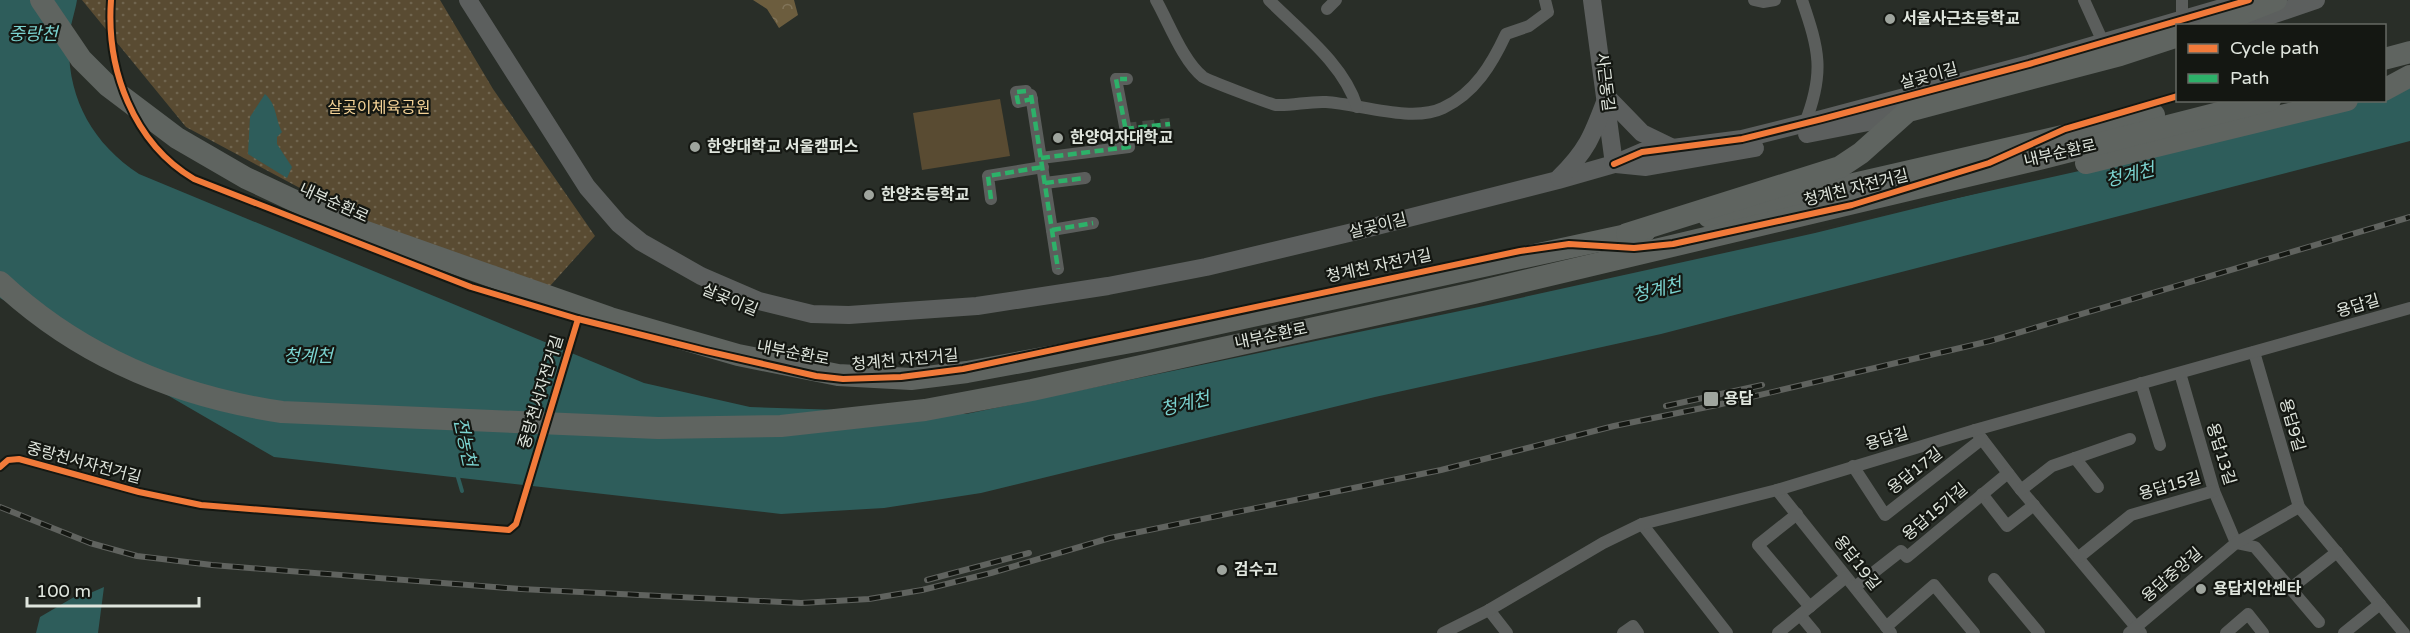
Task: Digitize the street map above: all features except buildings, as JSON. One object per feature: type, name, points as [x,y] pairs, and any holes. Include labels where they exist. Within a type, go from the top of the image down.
[{"type":"highway","name":"내부순환로","points":[[41,0],[81,59],[108,86],[177,138],[246,178],[346,225],[610,318],[738,355],[838,375],[911,379],[967,372],[1153,337],[1792,199],[2209,102]]},
{"type":"highway","points":[[2224,24],[2276,0]]},
{"type":"highway","points":[[1627,234],[1840,167],[1861,153],[1908,111],[2120,55],[2176,30]]},
{"type":"highway","points":[[2386,59],[2410,52]]},
{"type":"highway","points":[[2386,70],[2410,63]]},
{"type":"highway","points":[[2386,89],[2410,76]]},
{"type":"highway","name":"내부순환로","points":[[0,282],[48,322],[105,358],[168,386],[231,404],[282,412],[477,422],[614,428],[754,428],[925,410],[1032,390],[1474,292],[1895,191],[2043,158],[2262,102]]},
{"type":"highway","points":[[1895,191],[1954,191],[2167,145],[2339,102]]},
{"type":"main road","name":"살곶이길","points":[[455,0],[578,194],[611,232],[634,251],[696,286],[755,311],[810,323],[850,326],[980,312],[1068,298],[1111,291],[1139,280]]},
{"type":"main road","name":"살곶이길","points":[[468,0],[587,188],[619,224],[641,242],[701,276],[759,301],[812,314],[849,315],[977,306],[1139,280],[1357,231],[1558,180],[1614,164],[1642,152],[1742,139],[2103,42],[2176,29]]},
{"type":"main road","name":"사근동길","points":[[1592,0],[1614,164]]},
{"type":"main road","name":"살곶이길","points":[[2190,24],[2249,0]]},
{"type":"main road","points":[[2224,24],[2316,0]]},
{"type":"main road","points":[[2078,74],[2100,57],[2103,42]]},
{"type":"main road","name":"살곶이길","points":[[1614,164],[1646,167],[1744,151],[1811,133],[2078,74],[2176,47]]},
{"type":"main road","points":[[1982,76],[1976,85],[1977,90],[1987,95]]},
{"type":"main road","points":[[1558,180],[1590,143],[1606,98],[1642,133],[1674,148]]},
{"type":"street","points":[[1156,0],[1187,59],[1205,79],[1275,105],[1310,101],[1414,114],[1441,109],[1470,91],[1496,56],[1506,33],[1529,26],[1548,12],[1545,0]]},
{"type":"street","points":[[1269,0],[1328,59],[1345,82],[1351,107]]},
{"type":"street","points":[[1754,0],[1763,3],[1775,0]]},
{"type":"street","points":[[1802,0],[1814,38],[1820,74],[1805,123]]},
{"type":"street","points":[[2084,0],[2103,42]]},
{"type":"street","points":[[2180,24],[2182,0]]},
{"type":"street","points":[[992,199],[988,176],[1042,162],[1129,147],[1116,79],[1127,79]]},
{"type":"street","points":[[1030,95],[1058,269]]},
{"type":"street","points":[[1045,183],[1085,178]]},
{"type":"street","points":[[1052,230],[1092,223]]},
{"type":"street","name":"용답길","points":[[1443,633],[1489,610],[1603,543],[1642,524],[1777,490],[1853,466],[1979,435],[2141,384],[2410,308]]},
{"type":"street","name":"용답9길","points":[[2254,352],[2299,507]]},
{"type":"street","name":"용답13길","points":[[2180,373],[2214,491],[2236,543]]},
{"type":"street","points":[[2141,384],[2160,445]]},
{"type":"street","points":[[1979,435],[2136,631]]},
{"type":"street","name":"용답17길","points":[[1853,466],[1886,515],[1979,435]]},
{"type":"street","points":[[2021,490],[2052,466],[2130,439]]},
{"type":"street","points":[[2075,458],[2098,486]]},
{"type":"street","name":"용답15가길","points":[[1855,587],[1901,551],[1907,557],[2008,473]]},
{"type":"street","name":"용답19길","points":[[1777,490],[1889,630]]},
{"type":"street","name":"용답15길","points":[[2079,557],[2131,515],[2214,491]]},
{"type":"street","points":[[1982,494],[2007,526],[2034,505]]},
{"type":"street","points":[[2299,507],[2404,633]]},
{"type":"street","name":"용답중앙길","points":[[2136,631],[2236,543],[2299,507]]},
{"type":"street","points":[[1797,514],[1758,545],[1805,611],[1815,633]]},
{"type":"street","points":[[1642,524],[1727,633]]},
{"type":"street","points":[[2236,543],[2255,547],[2319,622]]},
{"type":"street","points":[[2291,588],[2337,552]]},
{"type":"street","points":[[1778,633],[1846,577]]},
{"type":"street","points":[[1994,579],[2039,633]]},
{"type":"street","points":[[1889,630],[1934,585],[1974,633]]},
{"type":"street","points":[[2344,633],[2379,604]]},
{"type":"street","points":[[1489,610],[1507,633]]},
{"type":"street","points":[[2226,633],[2248,614],[2263,633]]},
{"type":"street","points":[[1623,633],[1633,626],[1638,633]]},
{"type":"green space","name":"살곶이체육공원","points":[[82,0],[440,0],[493,89],[595,236],[550,286],[356,218],[186,127]]},
{"type":"green space","points":[[753,0],[794,0],[798,15],[779,28],[767,9]]},
{"type":"green space","points":[[1000,99],[1010,156],[922,170],[913,113]]},
{"type":"water","name":"청계천","points":[[0,0],[77,0],[69,41],[72,81],[78,100],[96,133],[108,148],[139,174],[644,383],[750,407],[966,414],[1479,307],[1815,233],[2349,102],[2386,102],[2386,99],[2410,87],[2410,141],[1661,334],[1375,397],[981,493],[884,508],[781,514],[274,457],[0,298]]},
{"type":"water","points":[[265,94],[274,107],[282,132],[277,137],[277,144],[292,167],[287,178],[248,154],[250,117]]},
{"type":"water","points":[[104,587],[98,633],[36,633],[40,617],[86,590],[88,594]]},
{"type":"pier","points":[[2333,102],[2358,102],[2151,155],[1804,232]]},
{"type":"waterway","name":"전농천","points":[[457,474],[462,491]]},
{"type":"tunnel","points":[[1125,129],[1170,124]]},
{"type":"railway","points":[[0,507],[90,543],[137,556],[212,565],[521,589],[801,603],[869,599],[922,590],[991,573],[1110,538],[1441,470],[1614,426],[1717,405],[1990,341],[2410,217]]},
{"type":"railway","points":[[1666,406],[1762,385]]},
{"type":"railway","points":[[927,580],[1029,553]]},
{"type":"marked path","points":[[1041,158],[1129,147],[1116,79],[1127,79]]},
{"type":"marked path","points":[[1026,91],[1016,92],[1018,102],[1032,99]]},
{"type":"marked path","points":[[1031,95],[1058,269]]},
{"type":"marked path","points":[[1125,129],[1170,124]]},
{"type":"marked path","points":[[991,199],[988,176],[1043,167]]},
{"type":"marked path","points":[[1045,183],[1085,178]]},
{"type":"marked path","points":[[1052,230],[1093,223]]},
{"type":"cycle path","name":"청계천 자전거길","points":[[111,0],[113,52],[128,102],[140,125],[155,146],[173,164],[194,179],[471,287],[578,319],[706,351],[816,376],[843,379],[901,377],[963,369],[1520,251],[1569,244],[1634,248],[1673,244],[1852,205],[1989,163],[2065,129],[2176,97]]},
{"type":"cycle path","points":[[1614,164],[1642,152],[1742,139],[1822,119],[2029,64],[2249,0]]},
{"type":"cycle path","name":"중랑천서자전거길","points":[[0,467],[8,460],[19,459],[139,492],[201,505],[509,530],[516,524],[578,319]]},
{"type":"place","name":"서울사근초등학교","points":[[1890,19]]},
{"type":"place","name":"한양여자대학교","points":[[1058,138]]},
{"type":"place","name":"한양대학교 서울캠퍼스","points":[[695,147]]},
{"type":"place","name":"한양초등학교","points":[[869,195]]},
{"type":"place","name":"용답","points":[[1711,399]]},
{"type":"place","name":"검수고","points":[[1222,570]]},
{"type":"place","name":"용답치안센타","points":[[2201,589]]},
{"type":"water label","name":"중랑천","points":[[33,34]]}]
